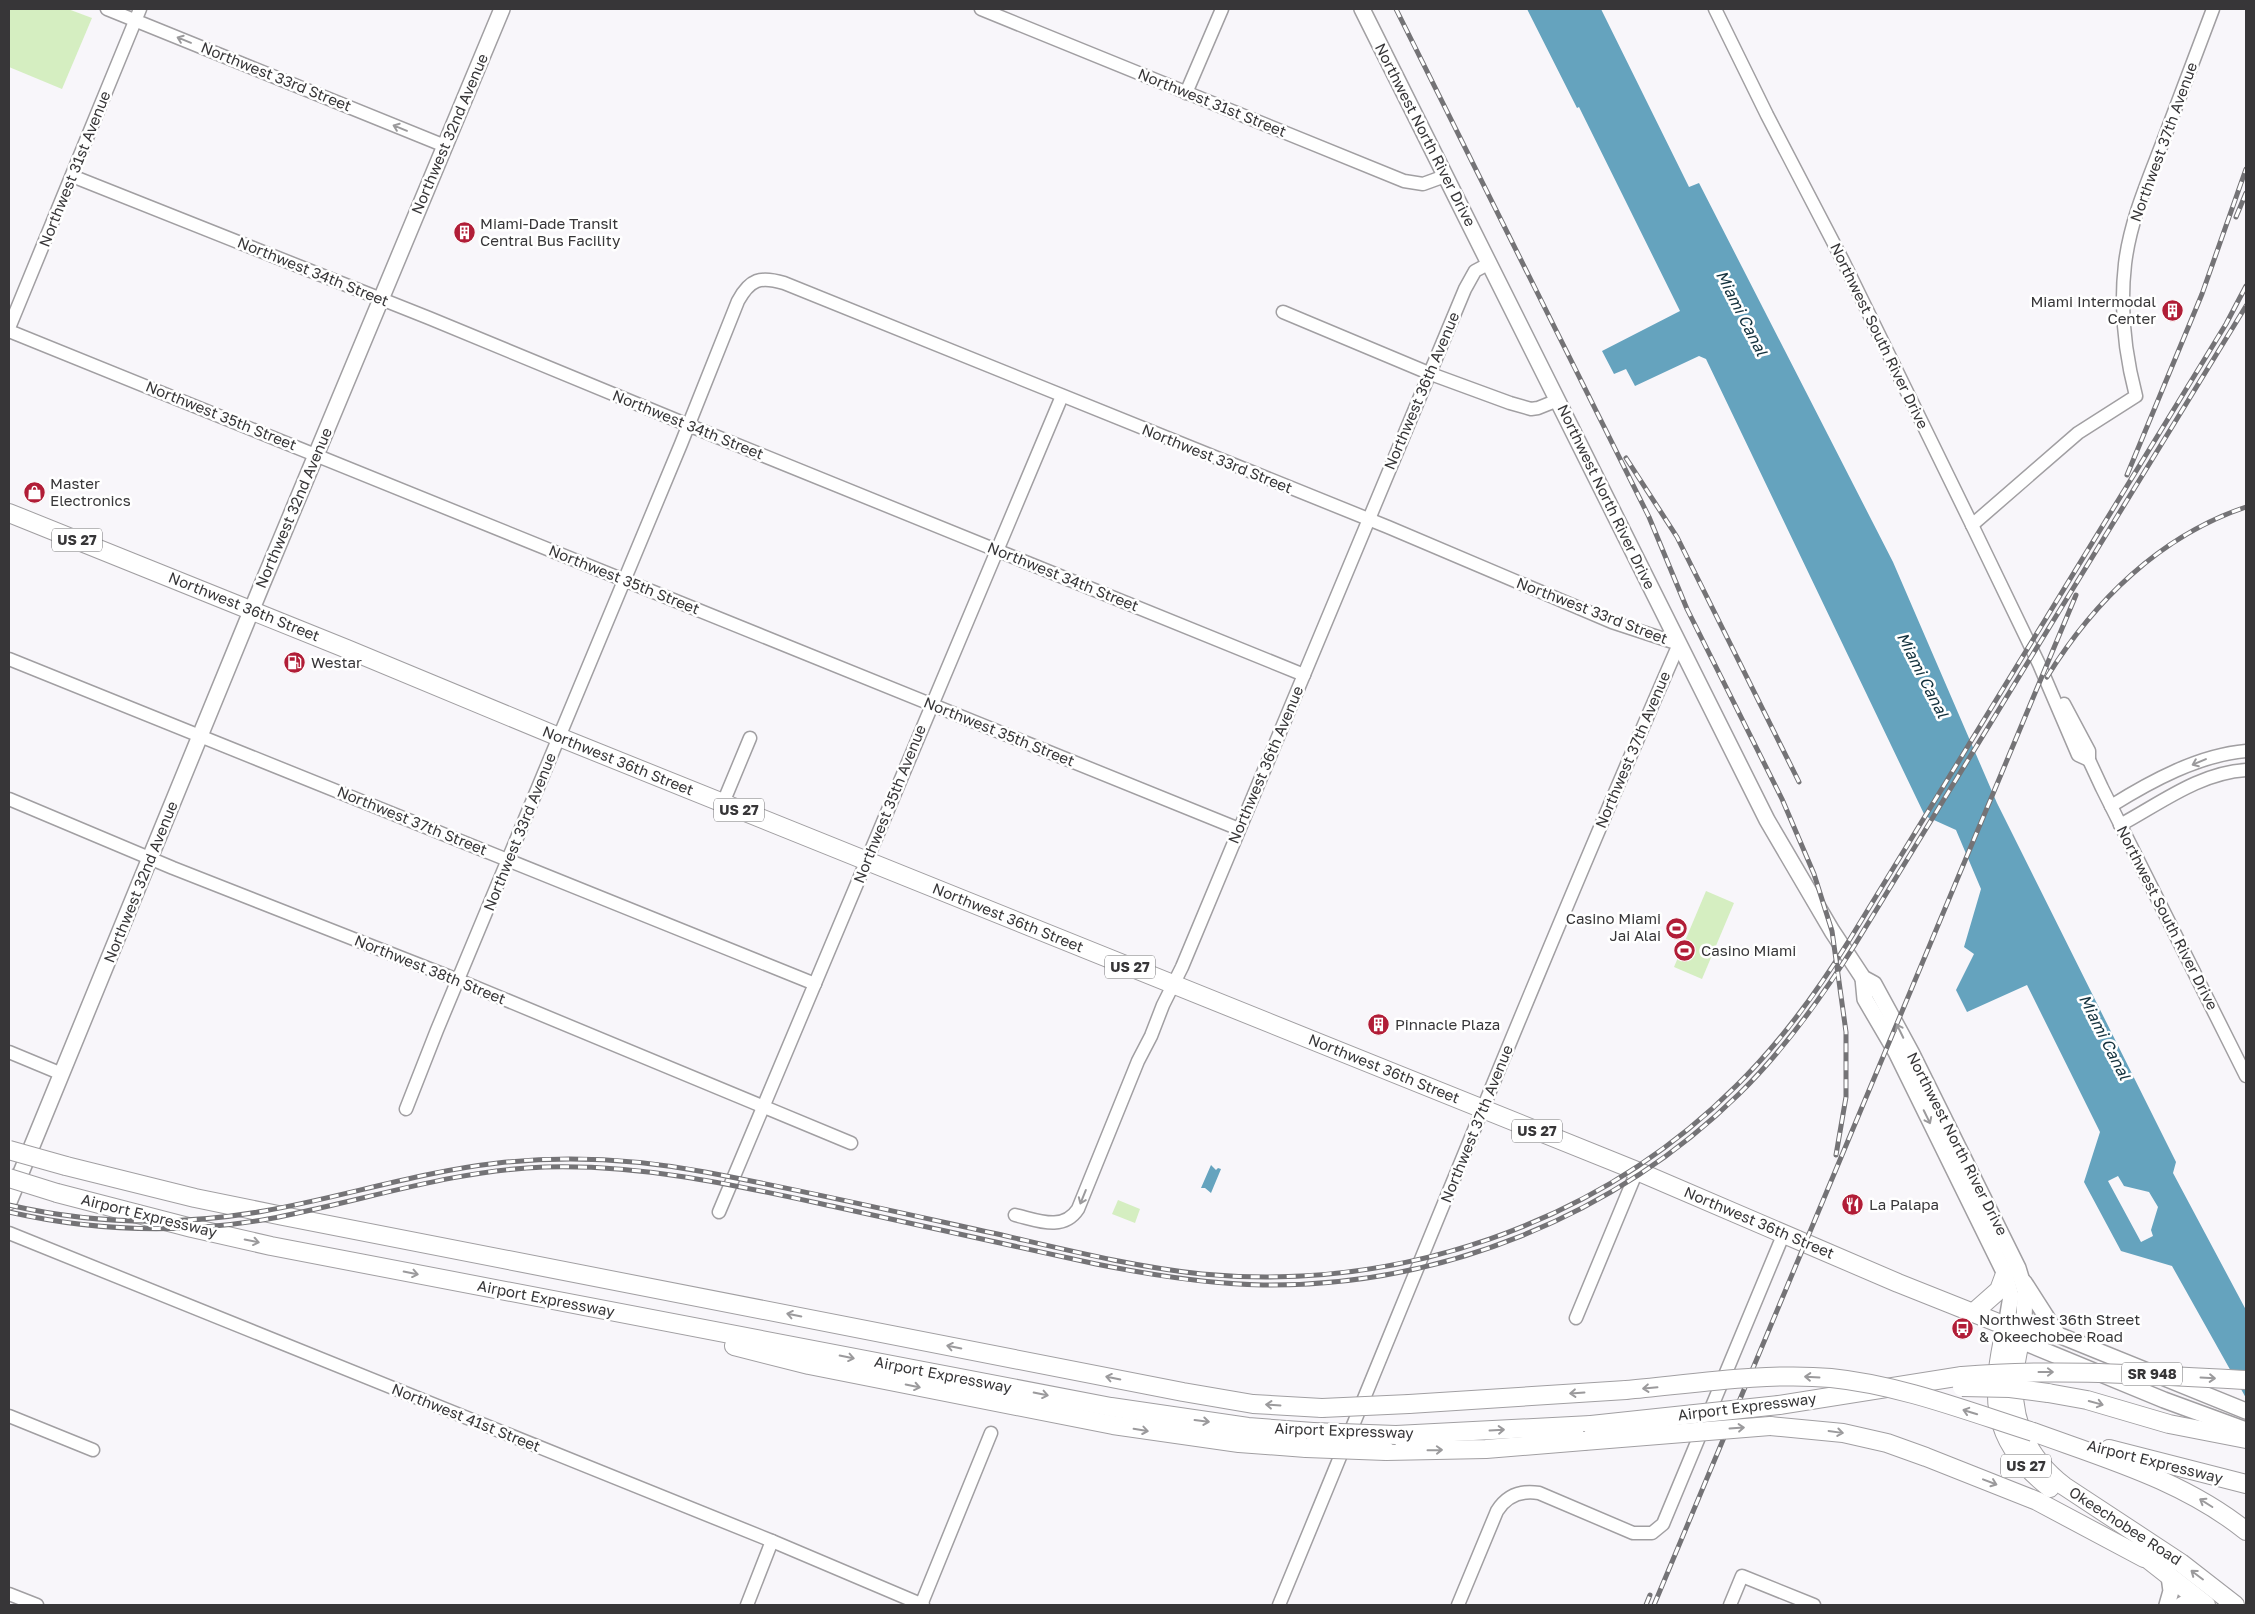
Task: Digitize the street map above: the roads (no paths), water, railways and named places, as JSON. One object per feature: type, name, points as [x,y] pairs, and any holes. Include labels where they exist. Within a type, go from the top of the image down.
[{"type":"highway","name":"Northwest 36th Street","points":[[9,513],[252,610],[722,804],[1637,1171],[1898,1283],[2006,1326]]},
{"type":"highway","name":"Airport Expressway","points":[[9,1150],[194,1198],[1183,1392],[1254,1404],[1322,1408],[1626,1390],[1787,1376],[1831,1378],[1891,1388],[2115,1456],[2246,1484]]},
{"type":"highway","name":"Airport Expressway","points":[[9,1178],[57,1193],[262,1244],[1111,1407],[1248,1427],[1396,1435],[1591,1425],[1779,1404],[1922,1383],[1962,1381],[2002,1372],[2082,1372],[2246,1380]]},
{"type":"highway","points":[[1973,1313],[1996,1294],[2004,1281],[2014,1276]]},
{"type":"highway","points":[[593,1308],[809,1365],[993,1402],[1168,1434],[1306,1448],[1386,1450],[1486,1449],[1770,1426],[1843,1433],[1887,1443],[2038,1501],[2144,1558]]},
{"type":"highway","points":[[2006,1326],[2024,1321]]},
{"type":"highway","name":"Okeechobee Road","points":[[2024,1321],[2014,1378],[2015,1410],[2024,1440],[2042,1466],[2073,1492],[2181,1563],[2235,1605]]},
{"type":"highway","name":"Okeechobee Road","points":[[2006,1326],[1998,1364],[1996,1392],[2003,1430],[2014,1452],[2030,1471],[2048,1487],[2129,1544],[2144,1558],[2169,1576],[2194,1603]]},
{"type":"highway","points":[[1962,1381],[2087,1400],[2169,1424],[2246,1439]]},
{"type":"highway","points":[[2115,1456],[2147,1474],[2196,1497],[2246,1531]]},
{"type":"highway","points":[[2194,1603],[2211,1599],[2229,1605]]},
{"type":"main road","name":"Northwest 32nd Avenue","points":[[9,1202],[316,455],[502,9]]},
{"type":"main road","name":"Northwest North River Drive","points":[[1362,9],[1772,828],[1832,931],[1863,978],[1865,999],[1965,1176],[2025,1299],[2024,1321]]},
{"type":"main road","name":"Northwest North River Drive","points":[[2006,1326],[2014,1276]]},
{"type":"main road","points":[[2014,1276],[2034,1294],[2058,1335]]},
{"type":"main road","name":"SR 948","points":[[2024,1321],[2246,1411]]},
{"type":"main road","name":"Northwest 36th Street","points":[[2006,1326],[2021,1341],[2164,1400],[2246,1430]]},
{"type":"main road","points":[[2167,1605],[2171,1591],[2169,1576]]},
{"type":"street","name":"Northwest 33rd Street","points":[[106,9],[138,15],[445,146]]},
{"type":"street","name":"Northwest 31st Street","points":[[981,9],[1404,181],[1423,184],[1445,176]]},
{"type":"street","points":[[1186,93],[1222,9]]},
{"type":"street","name":"Northwest South River Drive","points":[[1715,9],[1767,115],[1843,261],[2040,664],[2078,755],[2089,760],[2246,1076]]},
{"type":"street","name":"Northwest 37th Avenue","points":[[1972,525],[2078,433],[2136,396],[2130,372],[2125,333],[2123,286],[2126,262],[2139,206],[2213,9]]},
{"type":"street","name":"Northwest 31st Avenue","points":[[9,330],[138,15]]},
{"type":"street","name":"Northwest 34th Street","points":[[72,176],[1304,675]]},
{"type":"street","name":"Northwest 36th Avenue","points":[[1015,1215],[1060,1224],[1070,1219],[1078,1209],[1138,1062],[1174,985],[1470,280],[1475,271],[1490,264]]},
{"type":"street","name":"Northwest 33rd Street","points":[[754,281],[770,280],[784,283],[1369,520],[1612,622],[1679,644]]},
{"type":"street","name":"Northwest 33rd Avenue","points":[[406,1109],[738,301],[754,281]]},
{"type":"street","points":[[1283,312],[1431,374],[1520,407],[1538,408],[1558,400]]},
{"type":"street","name":"Northwest 35th Street","points":[[9,330],[1239,829]]},
{"type":"street","name":"Northwest 35th Avenue","points":[[719,1212],[1062,396]]},
{"type":"street","name":"Northwest 37th Avenue","points":[[1279,1605],[1482,1109],[1613,795],[1679,644]]},
{"type":"street","name":"Northwest 37th Street","points":[[9,658],[815,984]]},
{"type":"street","points":[[722,804],[750,738]]},
{"type":"street","points":[[2111,806],[2128,795],[2205,759],[2246,751]]},
{"type":"street","points":[[2120,825],[2198,781],[2225,772],[2246,770]]},
{"type":"street","name":"Northwest 38th Street","points":[[9,800],[458,980],[851,1143]]},
{"type":"street","points":[[9,1052],[62,1074]]},
{"type":"street","points":[[1576,1318],[1637,1171]]},
{"type":"street","name":"Northwest 41st Street","points":[[9,1233],[772,1541],[921,1605]]},
{"type":"street","points":[[1458,1605],[1497,1511],[1510,1497],[1522,1492],[1539,1493],[1633,1533],[1652,1533],[1663,1524],[1784,1233]]},
{"type":"street","points":[[9,1416],[93,1450]]},
{"type":"street","points":[[921,1605],[991,1433]]},
{"type":"street","points":[[747,1605],[772,1541]]},
{"type":"street","points":[[1730,1605],[1742,1576],[1814,1605]]},
{"type":"street","points":[[9,1594],[37,1605]]},
{"type":"water","name":"Miami Canal","points":[[1527,9],[1601,9],[1689,187],[1699,183],[1893,562],[1997,803],[2176,1162],[2173,1173],[2246,1310],[2246,1398],[2172,1266],[2121,1251],[2084,1182],[2100,1132],[2027,985],[1967,1012],[1956,990],[1974,954],[1964,947],[1981,889],[1956,830],[1925,816],[1706,359],[1699,356],[1635,386],[1626,369],[1614,374],[1602,351],[1680,311],[1579,107],[1577,108]],"holes":[[[2118,1176],[2124,1186],[2149,1192],[2158,1207],[2151,1230],[2153,1236],[2141,1242],[2108,1181]]]},
{"type":"water","points":[[1211,1165],[1216,1170],[1218,1168],[1221,1169],[1211,1193],[1205,1188],[1201,1188]]},
{"type":"railway","points":[[1396,9],[1649,517],[1687,609],[1782,799],[1814,874],[1832,931],[1846,1032],[1846,1097],[1836,1155]]},
{"type":"railway","points":[[2127,475],[2202,294],[2246,169]]},
{"type":"railway","points":[[2236,217],[2246,193]]},
{"type":"railway","points":[[9,1205],[72,1216],[104,1219],[136,1221],[200,1219],[264,1211],[468,1167],[550,1159],[576,1159],[653,1164],[743,1179],[1079,1253],[1128,1263],[1202,1274],[1275,1277],[1348,1272],[1420,1259],[1490,1239],[1557,1211],[1621,1177],[1681,1135],[1736,1086],[1798,1016],[1850,939],[2226,324],[2246,286]]},
{"type":"railway","points":[[9,1212],[105,1227],[203,1227],[268,1219],[440,1180],[475,1174],[510,1169],[582,1167],[655,1173],[728,1184],[1096,1264],[1158,1275],[1221,1283],[1263,1285],[1329,1282],[1394,1273],[1458,1258],[1520,1236],[1580,1209],[1637,1176],[1690,1138],[1756,1077],[1802,1022],[1856,943],[2246,306]]},
{"type":"railway","points":[[1626,458],[1677,537],[1799,782]]},
{"type":"railway","points":[[2047,677],[2086,622],[2132,574],[2158,553],[2185,535],[2246,507]]},
{"type":"railway","points":[[1654,1605],[2076,595]]},
{"type":"railway","points":[[1646,1605],[1650,1595]]},
{"type":"place","name":"Miami-Dade Transit Central Bus Facility","points":[[464,233]]},
{"type":"place","name":"Miami Intermodal Center","points":[[2172,311]]},
{"type":"place","name":"Master Electronics","points":[[34,493]]},
{"type":"place","name":"Westar","points":[[295,663]]},
{"type":"place","name":"Casino Miami Jai Alai","points":[[1677,928]]},
{"type":"place","name":"Casino Miami","points":[[1685,951]]},
{"type":"place","name":"Pinnacle Plaza","points":[[1379,1025]]},
{"type":"place","name":"La Palapa","points":[[1853,1205]]},
{"type":"place","name":"Northwest 36th Street & Okeechobee Road","points":[[1963,1329]]}]
